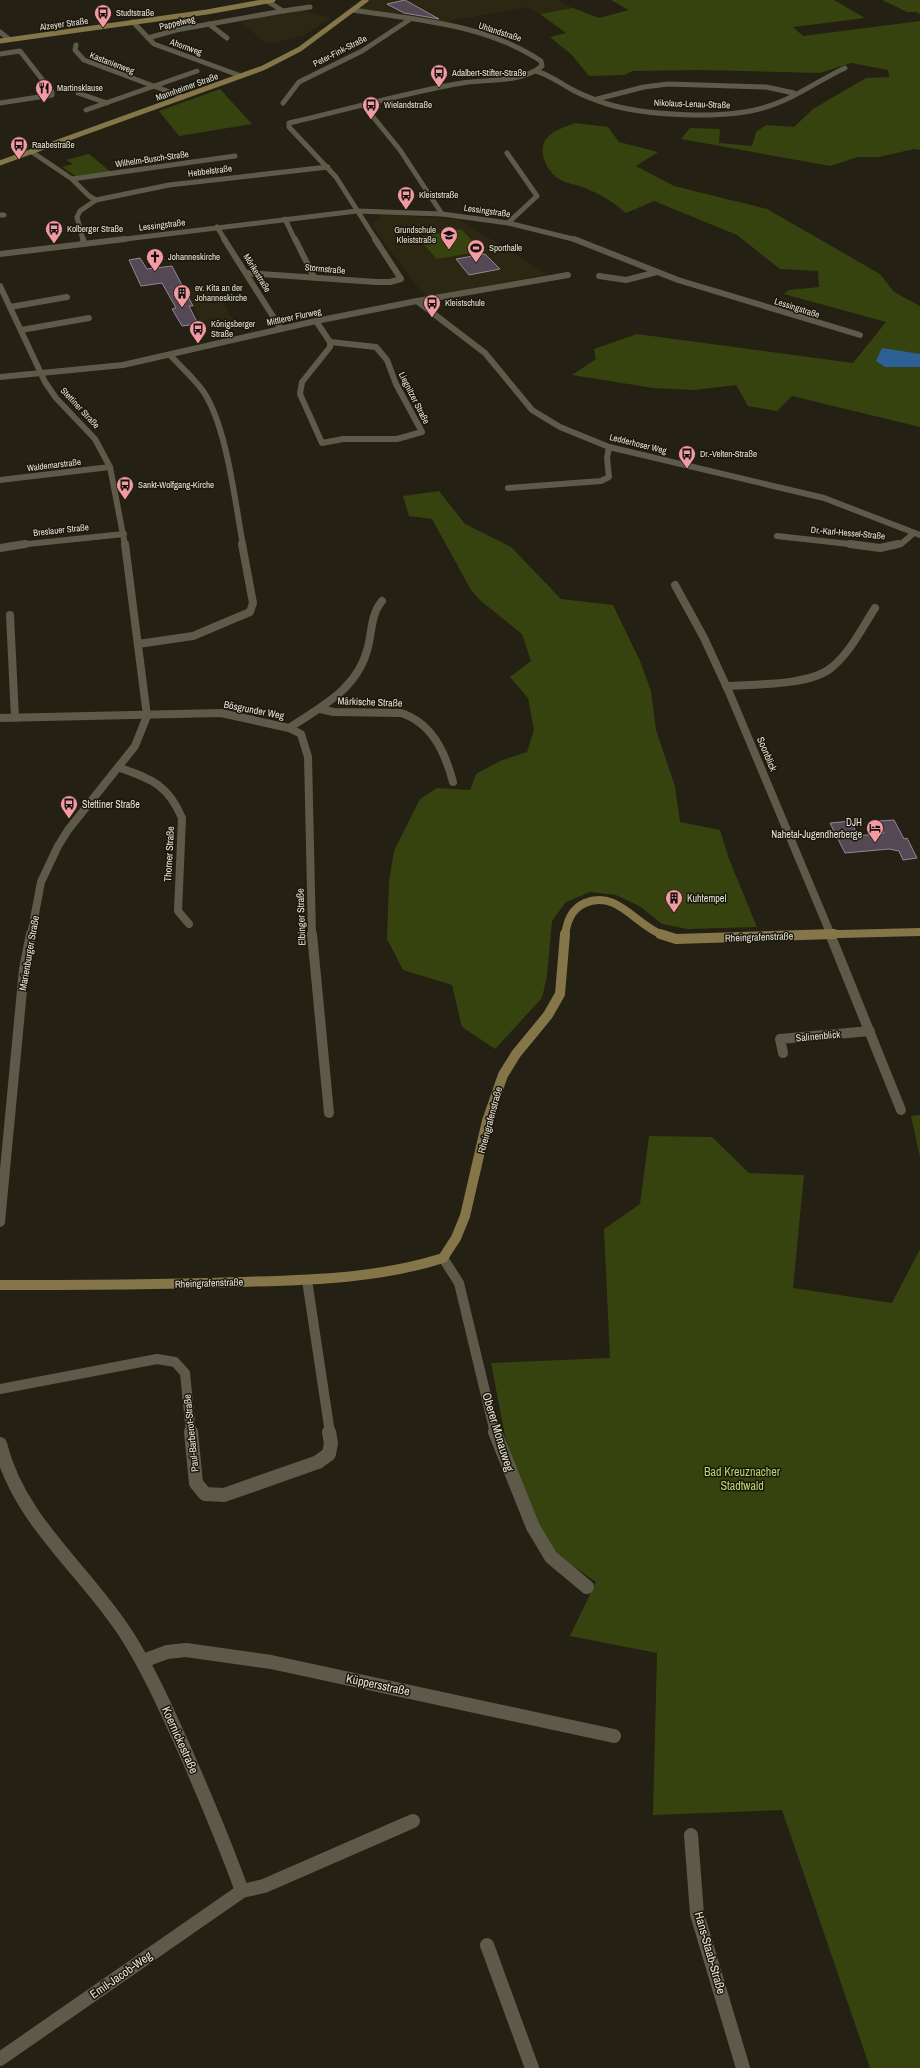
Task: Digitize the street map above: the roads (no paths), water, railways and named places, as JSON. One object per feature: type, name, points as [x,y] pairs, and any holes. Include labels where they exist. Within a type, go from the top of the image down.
[{"type":"street","name":"Alzeyer Straße","points":[[0,41],[273,0]]},
{"type":"street","name":"Mannheimer Straße","points":[[0,163],[263,68],[294,52],[366,0]]},
{"type":"street","points":[[267,1],[283,11]]},
{"type":"street","name":"Pappelweg","points":[[148,38],[176,30],[310,7]]},
{"type":"street","name":"Uhlandstraße","points":[[353,10],[481,33],[514,44],[542,61],[542,66],[536,71]]},
{"type":"street","name":"Peter-Fink-Straße","points":[[283,103],[299,82],[362,51],[409,20]]},
{"type":"street","name":"Ahornweg","points":[[133,22],[154,44],[241,76]]},
{"type":"street","name":"Pappelweg","points":[[209,24],[227,38]]},
{"type":"street","points":[[0,32],[9,39]]},
{"type":"street","name":"Kastanienweg","points":[[76,45],[75,50],[84,60],[183,97]]},
{"type":"street","points":[[0,54],[20,51],[52,92],[52,95],[44,97],[0,102]]},
{"type":"street","name":"Nikolaus-Lenau-Straße","points":[[536,71],[547,74],[595,100],[621,107],[652,111],[730,114],[762,109],[845,68]]},
{"type":"street","points":[[86,110],[197,71]]},
{"type":"street","points":[[357,211],[328,167],[289,127],[289,123],[365,107],[462,83],[518,76],[536,71]]},
{"type":"street","points":[[595,100],[644,87],[668,84],[766,86],[794,93]]},
{"type":"street","points":[[78,92],[107,103]]},
{"type":"street","points":[[365,107],[400,150],[442,214]]},
{"type":"street","points":[[32,152],[72,179],[89,196],[96,200],[80,211],[77,217],[84,244]]},
{"type":"street","points":[[507,153],[537,196],[508,223]]},
{"type":"street","name":"Wilhelm-Busch-Straße","points":[[72,179],[235,156]]},
{"type":"street","name":"Hebbelstraße","points":[[96,200],[169,185],[328,167]]},
{"type":"street","name":"Lessingstraße","points":[[0,254],[357,211],[442,214],[508,223],[548,231],[590,244],[678,280],[860,336]]},
{"type":"street","name":"Stormstraße","points":[[247,274],[376,282],[390,282],[401,279],[357,211]]},
{"type":"street","points":[[285,220],[314,277]]},
{"type":"street","name":"Mörikestraße","points":[[217,227],[281,329]]},
{"type":"street","points":[[599,276],[626,280],[657,272]]},
{"type":"street","name":"Mittlerer Flurweg","points":[[0,377],[123,365],[316,321],[417,301],[568,275]]},
{"type":"street","points":[[0,286],[42,373]]},
{"type":"street","points":[[10,307],[66,297]]},
{"type":"street","name":"Ledderhoser Weg","points":[[417,301],[486,353],[532,410],[560,427],[609,447],[791,488],[824,498],[917,534]]},
{"type":"street","points":[[21,330],[89,318]]},
{"type":"street","points":[[316,321],[330,342]]},
{"type":"street","name":"Liegnitzer Straße","points":[[330,342],[376,346],[387,360],[396,384],[422,432],[397,439],[343,439],[322,443],[300,394],[300,388],[302,382],[330,347],[330,342]]},
{"type":"street","points":[[138,644],[193,636],[250,612],[253,603],[225,447],[211,405],[203,391],[170,355]]},
{"type":"street","name":"Stettiner Straße","points":[[42,373],[56,398],[77,418],[95,439],[110,467],[124,534],[147,716]]},
{"type":"street","points":[[508,488],[601,481],[609,476],[607,458],[609,447]]},
{"type":"street","name":"Waldemarstraße","points":[[0,480],[110,467]]},
{"type":"street","name":"Breslauer Straße","points":[[0,548],[50,540],[124,534]]},
{"type":"street","name":"Dr.-Karl-Hessel-Straße","points":[[777,536],[880,548],[901,544],[917,534]]},
{"type":"street","name":"Soonblick","points":[[675,585],[699,625],[831,935]]},
{"type":"street","name":"Bösgrunder Weg","points":[[0,718],[147,716],[221,713],[290,728],[337,696],[357,675],[368,648],[375,610],[382,601]]},
{"type":"street","points":[[726,686],[805,678],[822,673],[830,668],[848,648],[875,608]]},
{"type":"street","points":[[10,615],[15,718]]},
{"type":"street","name":"Märkische Straße","points":[[320,709],[334,712],[401,713],[411,716],[424,725],[444,753],[453,782]]},
{"type":"street","name":"Marienburger Straße","points":[[0,1222],[24,969],[42,882],[58,846],[68,830],[120,768],[135,746],[147,716]]},
{"type":"street","name":"Elbinger Straße","points":[[290,728],[301,734],[308,757],[312,940],[329,1113]]},
{"type":"street","name":"Thorner Straße","points":[[120,768],[157,782],[171,794],[178,807],[182,818],[178,911],[189,924]]},
{"type":"street","name":"Rheingrafenstraße","points":[[0,1285],[186,1284],[351,1278],[389,1274],[443,1258],[459,1234],[490,1112],[502,1076],[512,1059],[549,1012],[560,994],[564,969],[566,930],[569,916],[575,909],[591,900],[610,901],[619,904],[658,934],[676,939],[920,932]]},
{"type":"street","points":[[831,935],[901,1110]]},
{"type":"street","name":"Salinenblick","points":[[783,1054],[780,1039],[870,1032]]},
{"type":"street","name":"Oberer Monauweg","points":[[443,1258],[459,1283],[495,1432],[516,1488],[533,1527],[551,1557],[587,1587]]},
{"type":"street","name":"Paul-Barberot-Straße","points":[[0,1389],[157,1359],[175,1362],[185,1373],[196,1483],[205,1494],[224,1495],[304,1467],[318,1462],[329,1454],[331,1443],[307,1280]]},
{"type":"street","name":"Koernickestraße","points":[[0,1444],[7,1471],[23,1501],[43,1529],[100,1597],[124,1629],[155,1683],[223,1837],[242,1891]]},
{"type":"street","name":"Küppersstraße","points":[[143,1661],[167,1652],[186,1650],[243,1658],[614,1736]]},
{"type":"street","points":[[242,1891],[264,1886],[414,1821]]},
{"type":"street","name":"Hans-Staab-Straße","points":[[691,1835],[697,1914],[743,2068]]},
{"type":"street","name":"Emil-Jacob-Weg","points":[[0,2059],[242,1891]]},
{"type":"street","points":[[487,1945],[532,2068]]},
{"type":"water","points":[[882,348],[920,354],[920,367],[885,367],[876,361]]},
{"type":"place","name":"Studtstraße","points":[[103,28]]},
{"type":"place","name":"Adalbert-Stifter-Straße","points":[[439,88]]},
{"type":"place","name":"Martinsklause","points":[[44,103]]},
{"type":"place","name":"Wielandstraße","points":[[371,120]]},
{"type":"place","name":"Raabestraße","points":[[19,160]]},
{"type":"place","name":"Kleiststraße","points":[[406,210]]},
{"type":"place","name":"Kolberger Straße","points":[[54,244]]},
{"type":"place","name":"Grundschule Kleiststraße","points":[[449,250]]},
{"type":"place","name":"Sporthalle","points":[[476,263]]},
{"type":"place","name":"Johanneskirche","points":[[155,272]]},
{"type":"place","name":"ev. Kita an der Johanneskirche","points":[[182,308]]},
{"type":"place","name":"Kleistschule","points":[[432,318]]},
{"type":"place","name":"Königsberger Straße","points":[[198,344]]},
{"type":"place","name":"Dr.-Velten-Straße","points":[[687,469]]},
{"type":"place","name":"Sankt-Wolfgang-Kirche","points":[[125,500]]},
{"type":"place","name":"Stettiner Straße","points":[[69,819]]},
{"type":"place","name":"DJH Nahetal-Jugendherberge","points":[[875,843]]},
{"type":"place","name":"Kuhtempel","points":[[674,913]]},
{"type":"park label","name":"Bad Kreuznacher Stadtwald","points":[[742,1479]]}]
